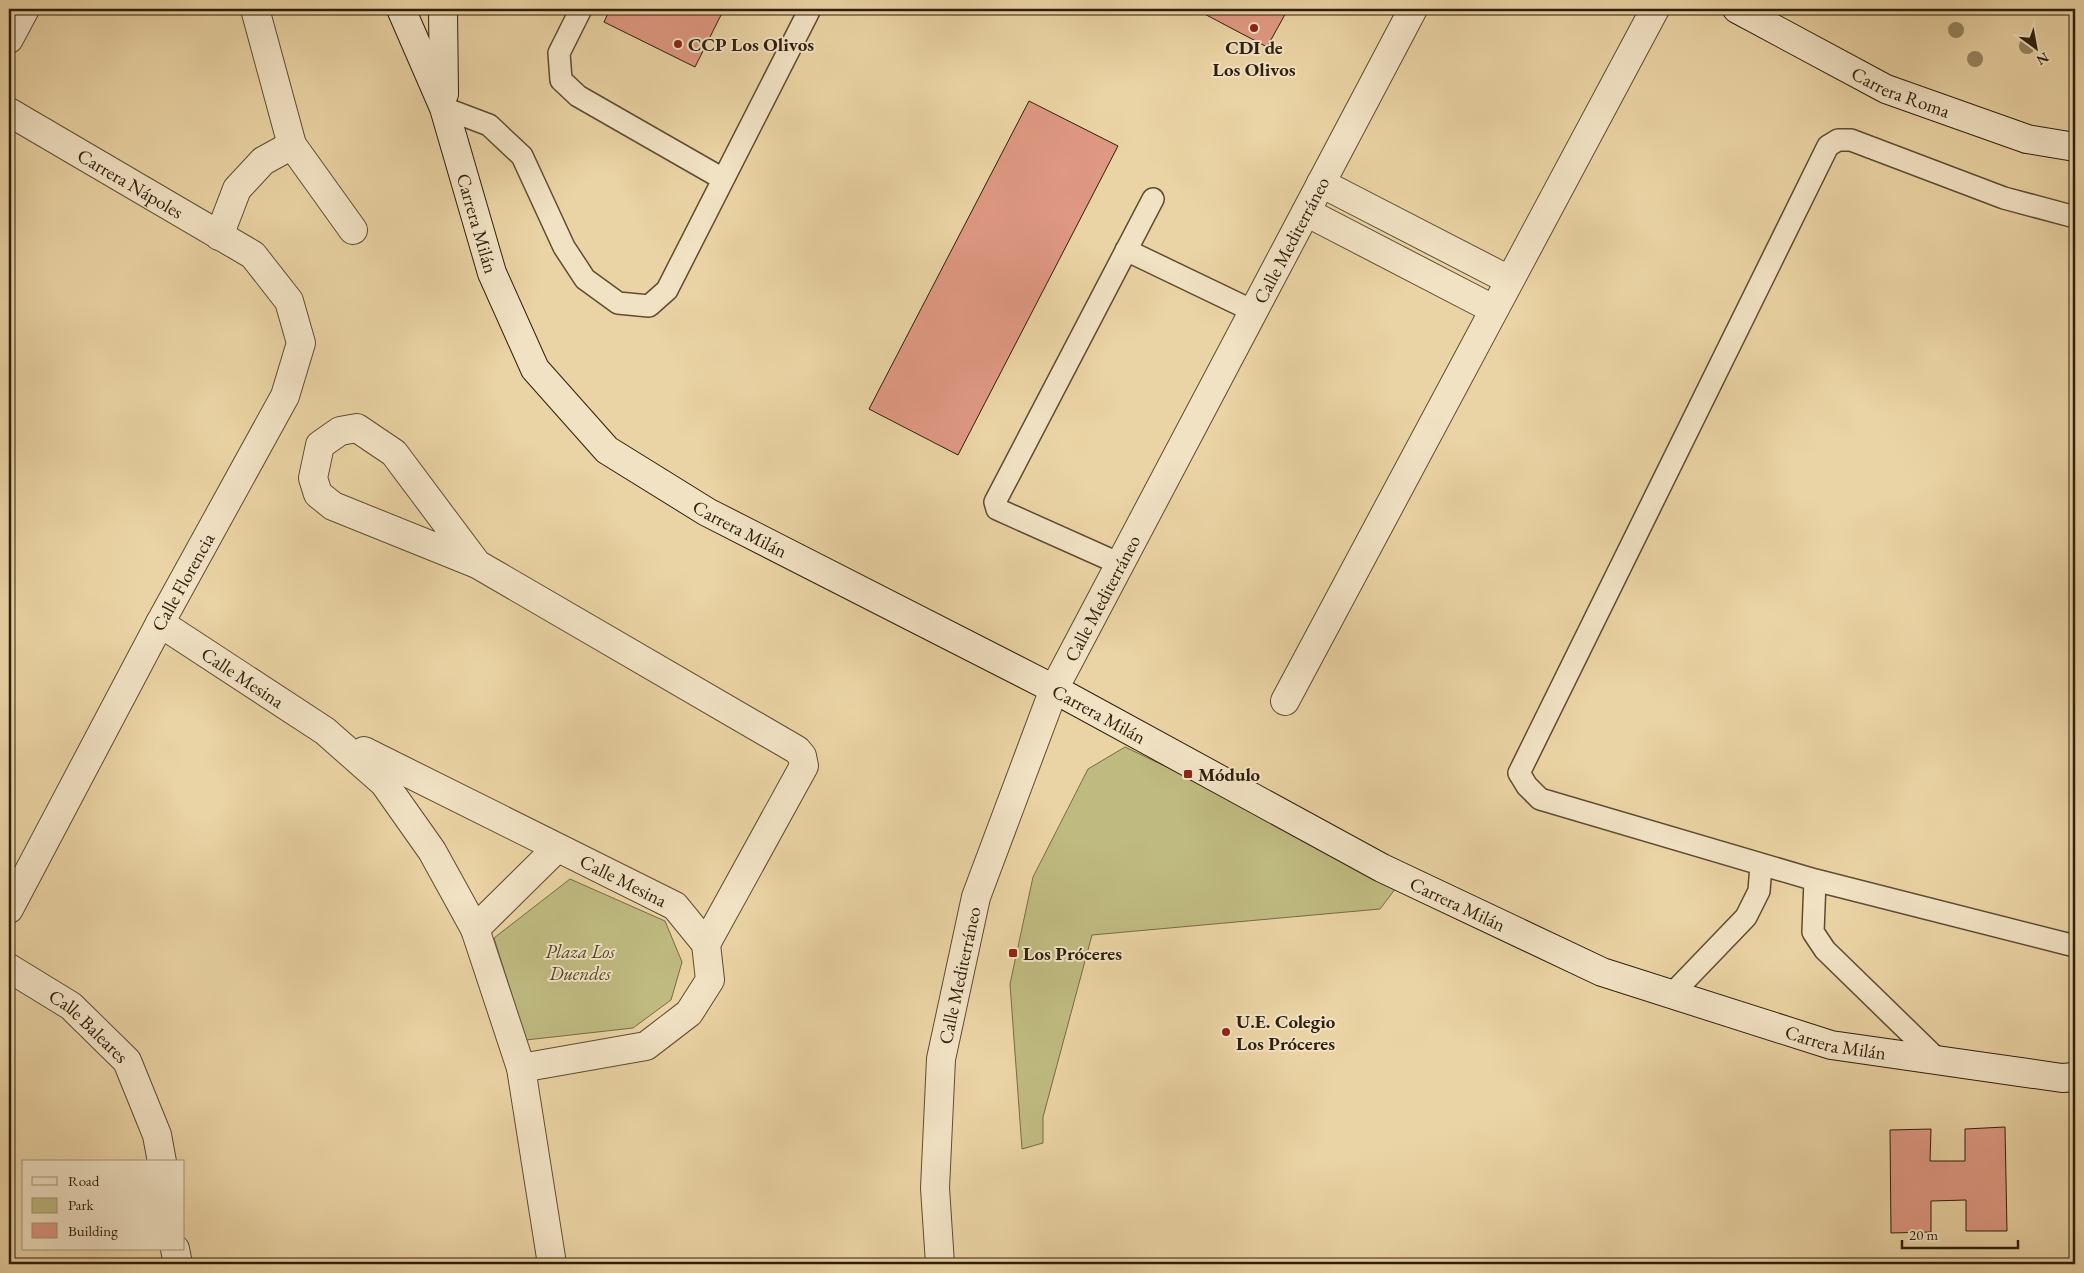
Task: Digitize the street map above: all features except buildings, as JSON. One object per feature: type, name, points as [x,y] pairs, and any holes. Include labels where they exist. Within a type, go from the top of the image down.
[{"type":"street","points":[[9,39],[25,9]]},
{"type":"street","points":[[255,9],[292,145],[353,230]]},
{"type":"street","name":"Carrera Milán","points":[[401,9],[444,108],[492,272],[534,368],[607,450],[707,512],[1054,689],[1382,868],[1602,972],[1831,1046],[2062,1078],[2075,1077]]},
{"type":"street","points":[[443,9],[444,108]]},
{"type":"street","name":"Calle Mediterráneo","points":[[940,1264],[935,1188],[941,1059],[976,897],[1054,689],[1414,9]]},
{"type":"street","points":[[1285,701],[1655,9]]},
{"type":"street","name":"Carrera Roma","points":[[1737,9],[1886,89],[2027,139],[2075,147]]},
{"type":"street","name":"Carrera Nápoles","points":[[9,112],[253,256]]},
{"type":"street","points":[[219,236],[237,189],[263,161],[292,145]]},
{"type":"street","points":[[1321,183],[1509,280]]},
{"type":"street","points":[[1306,212],[1493,309]]},
{"type":"street","name":"Calle Florencia","points":[[9,909],[160,623],[285,396],[301,343],[289,301],[253,256]]},
{"type":"street","points":[[477,564],[394,453],[357,428],[340,431],[320,445],[313,478],[318,494],[333,506],[477,564],[797,750],[802,756],[804,766],[706,944],[710,980],[689,1014],[646,1046],[521,1068]]},
{"type":"street","name":"Calle Mesina","points":[[160,623],[325,731],[674,906],[706,944]]},
{"type":"street","name":"Calle Mesina","points":[[325,731],[384,783],[432,851],[475,929],[521,1068],[552,1264]]},
{"type":"street","points":[[475,929],[557,848]]},
{"type":"street","name":"Calle Baleares","points":[[9,968],[71,1006],[127,1061],[158,1135],[162,1160]]},
{"type":"street","points":[[176,1250],[178,1264]]},
{"type":"lane","points":[[581,9],[559,53],[561,80],[578,96],[723,179]]},
{"type":"lane","points":[[444,108],[489,125],[522,156],[564,247],[585,279],[618,303],[649,306],[667,290],[810,9]]},
{"type":"lane","points":[[2075,217],[2004,198],[1851,140],[1838,140],[1828,146],[1520,773],[1527,786],[1540,799],[1815,880],[2075,946]]},
{"type":"lane","points":[[1120,564],[997,509],[995,502],[1153,200]]},
{"type":"lane","points":[[1126,250],[1253,311]]},
{"type":"lane","points":[[1672,994],[1746,917],[1759,891],[1761,865]]},
{"type":"lane","points":[[1815,880],[1813,932],[1825,950],[1939,1061]]},
{"type":"green space","points":[[1125,747],[1402,880],[1380,909],[1092,935],[1043,1117],[1043,1143],[1022,1149],[1010,984],[1033,877],[1088,769]]},
{"type":"green space","name":"Plaza Los Duendes","points":[[570,879],[665,921],[682,962],[671,1000],[633,1028],[526,1040],[494,938]]},
{"type":"place","name":"CDI de Los Olivos","points":[[1254,28]]},
{"type":"place","name":"CCP Los Olivos","points":[[678,44]]},
{"type":"place","name":"Módulo","points":[[1188,774]]},
{"type":"place","name":"Los Próceres","points":[[1013,953]]},
{"type":"place","name":"U.E. Colegio Los Próceres","points":[[1226,1032]]}]
